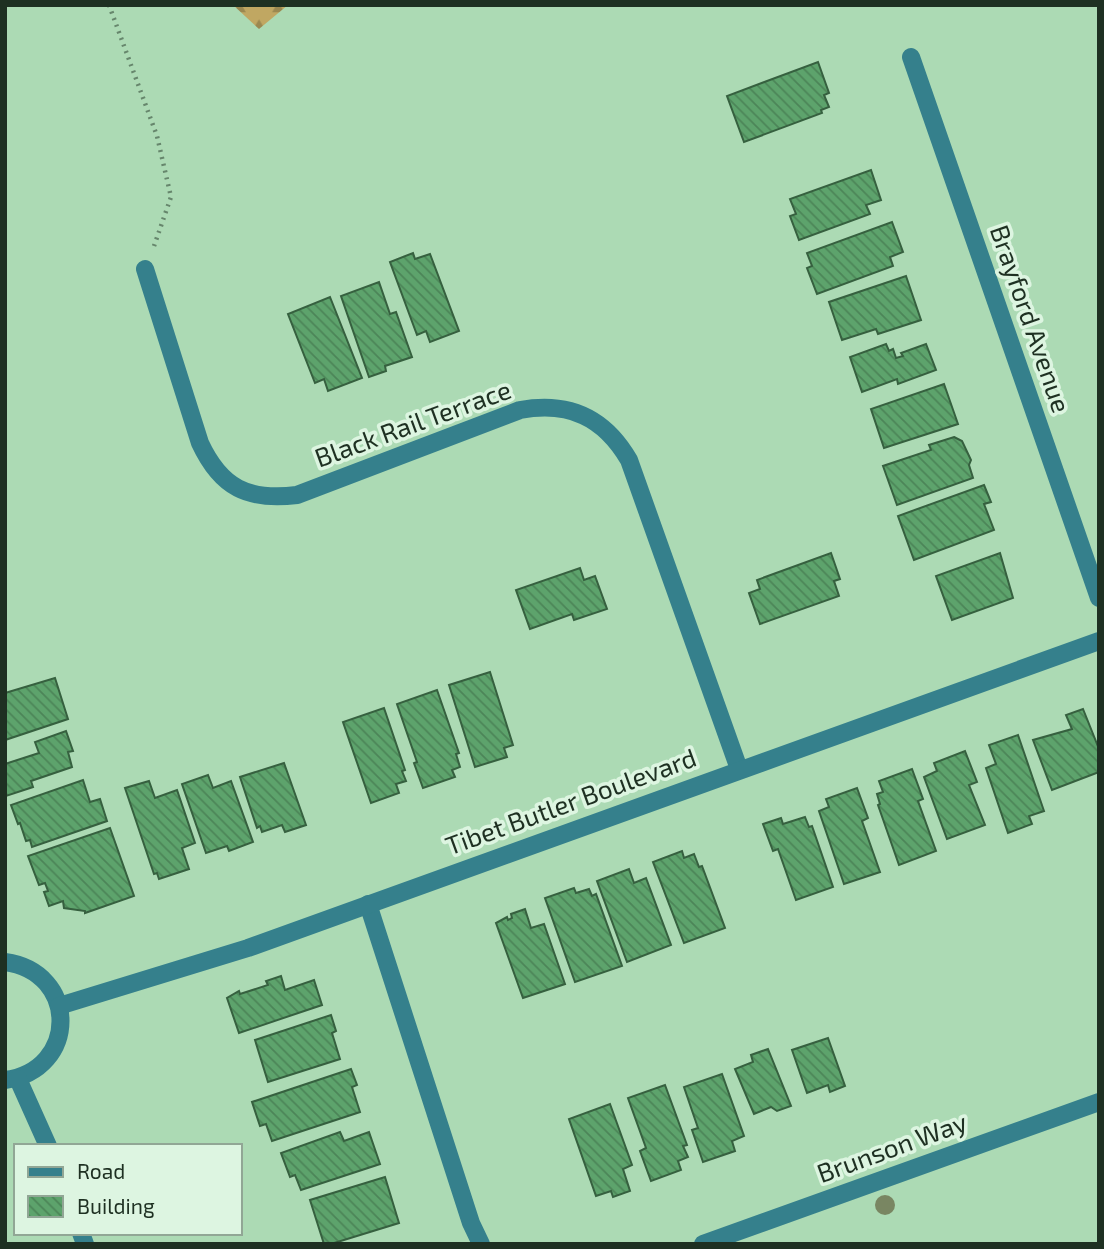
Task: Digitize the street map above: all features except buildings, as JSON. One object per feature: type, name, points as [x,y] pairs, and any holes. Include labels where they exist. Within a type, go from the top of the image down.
[{"type":"street","name":"Brayford Avenue","points":[[911,57],[1099,598]]},
{"type":"street","name":"Black Rail Terrace","points":[[145,269],[200,443],[211,465],[228,482],[249,494],[272,498],[297,495],[520,410],[538,407],[575,412],[592,419],[607,431],[620,444],[629,460],[739,769]]},
{"type":"street","name":"Tibet Butler Boulevard","points":[[59,1006],[248,948],[1099,641]]},
{"type":"street","points":[[368,904],[471,1223],[481,1244]]},
{"type":"street","points":[[5,962],[23,966],[38,974],[50,986],[59,1006],[61,1028],[51,1054],[31,1073],[11,1080],[47,1144]]},
{"type":"street","name":"Brunson Way","points":[[703,1244],[1099,1102]]},
{"type":"path","points":[[108,5],[157,136],[172,197],[145,269]]},
{"type":"green space","points":[[233,5],[288,5],[259,29]]}]
